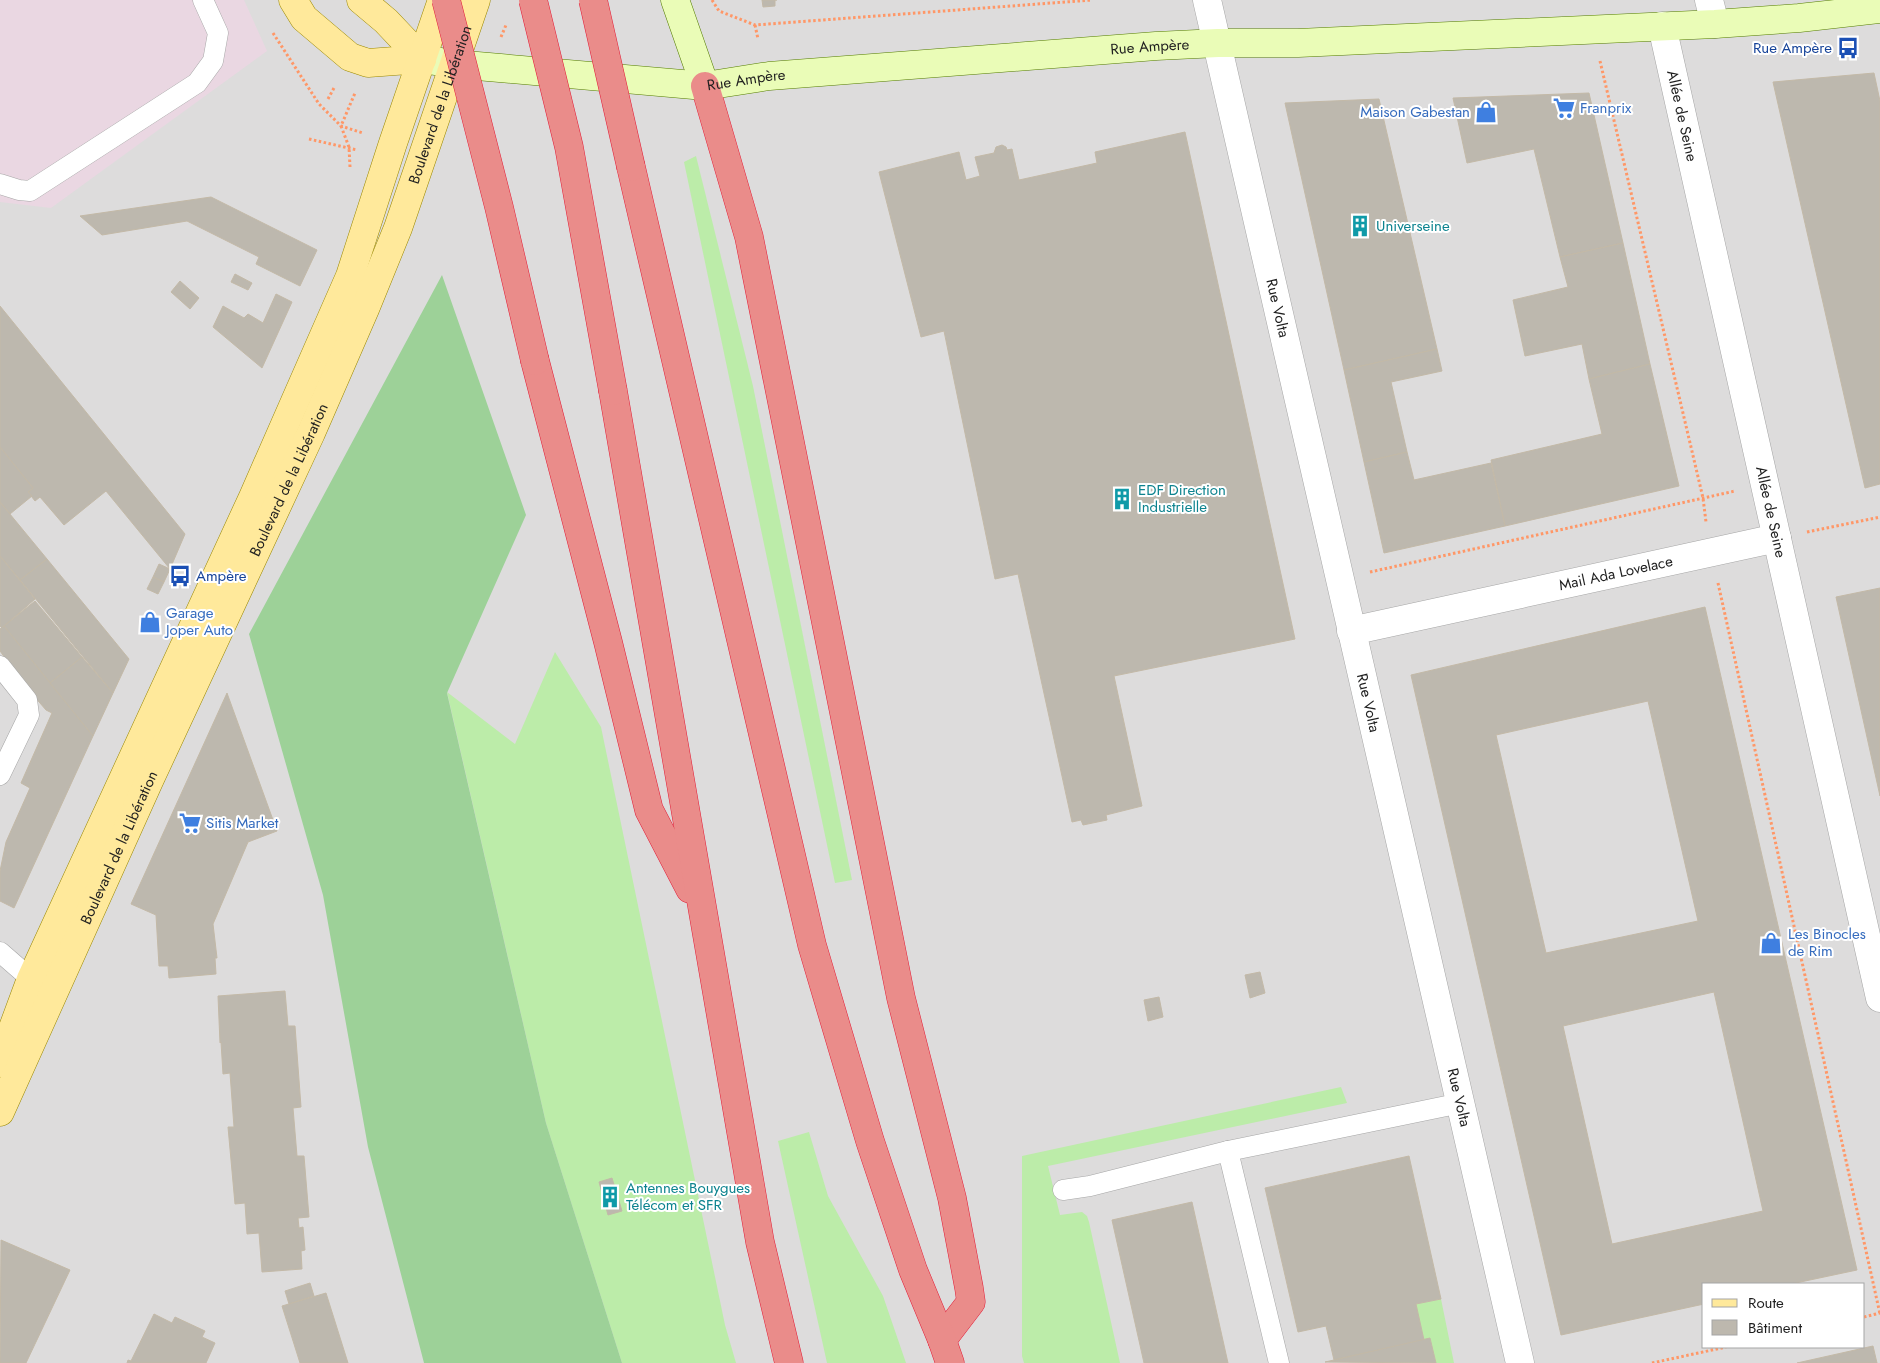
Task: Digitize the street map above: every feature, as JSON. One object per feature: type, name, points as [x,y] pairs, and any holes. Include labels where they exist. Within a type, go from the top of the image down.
[{"type":"highway","points":[[444,0],[499,206],[535,361],[608,642],[649,810],[702,913]]},
{"type":"highway","points":[[533,0],[569,147],[760,1242],[789,1363]]},
{"type":"highway","points":[[593,0],[812,945],[870,1141],[912,1270],[946,1351]]},
{"type":"highway","points":[[705,86],[749,237],[901,998],[952,1198],[971,1302],[946,1351]]},
{"type":"main road","points":[[293,0],[304,18],[350,57],[368,63],[422,59]]},
{"type":"main road","points":[[361,0],[386,21],[422,59]]},
{"type":"main road","name":"Boulevard de la Libération","points":[[165,718],[253,497],[350,276],[387,161],[444,0]]},
{"type":"main road","name":"Boulevard de la Libération","points":[[0,1112],[43,984],[165,718],[307,441],[365,309],[398,228],[476,0]]},
{"type":"main road","points":[[675,0],[705,86]]},
{"type":"main road","name":"Rue Ampère","points":[[422,59],[454,64],[705,86],[768,76],[1218,43],[1298,43],[1662,26],[1712,12],[1799,18],[1880,9]]},
{"type":"main road","name":"Boulevard de la Libération","points":[[2,1051],[43,984]]},
{"type":"street","name":"Rue Volta","points":[[1207,0],[1520,1363]]},
{"type":"street","name":"Allée de Seine","points":[[1662,26],[1880,998]]},
{"type":"street","name":"Mail Ada Lovelace","points":[[1351,631],[1777,538]]},
{"type":"lane","points":[[0,184],[19,190],[30,191],[198,83],[213,61],[218,33],[203,0]]},
{"type":"lane","points":[[0,666],[27,700],[29,715],[0,775]]},
{"type":"lane","points":[[0,952],[43,984]]},
{"type":"lane","points":[[1063,1190],[1090,1186],[1228,1151],[1461,1103]]},
{"type":"lane","points":[[1228,1151],[1279,1363]]},
{"type":"path","points":[[712,0],[718,11],[755,25],[1092,0]]},
{"type":"path","points":[[755,25],[758,39]]},
{"type":"path","points":[[1593,29],[1703,498],[1711,552],[1880,1313],[1865,1317]]},
{"type":"path","points":[[272,31],[319,104],[341,126],[371,136]]},
{"type":"path","points":[[309,139],[349,147],[387,161]]},
{"type":"path","points":[[1341,579],[1764,485]]},
{"type":"path","points":[[1777,538],[1880,517]]},
{"type":"path","points":[[1652,1363],[1721,1348]]},
{"type":"shaded area","points":[[0,0],[1880,0],[1880,1363],[0,1363]]},
{"type":"shaded area","points":[[0,0],[244,0],[267,51],[51,208],[0,202]]},
{"type":"green space","points":[[696,156],[753,386],[852,880],[835,883],[684,162]]},
{"type":"green space","points":[[442,275],[526,515],[447,693],[546,1123],[622,1363],[424,1363],[368,1147],[323,895],[249,634]]},
{"type":"green space","points":[[555,652],[601,727],[725,1325],[736,1363],[622,1363],[546,1123],[447,692],[515,744]]},
{"type":"green space","points":[[1341,1087],[1347,1103],[1048,1166],[1060,1215],[1082,1212],[1087,1216],[1120,1363],[1024,1363],[1022,1356],[1022,1156]]},
{"type":"green space","points":[[809,1132],[828,1196],[883,1296],[906,1363],[827,1363],[778,1141]]},
{"type":"green space","points":[[1441,1299],[1454,1363],[1436,1363],[1430,1339],[1424,1340],[1416,1304]]},
{"type":"building","points":[[762,0],[775,0],[775,6],[763,7]]},
{"type":"building","points":[[1874,73],[1880,101],[1880,484],[1865,488],[1773,82]]},
{"type":"building","points":[[1589,93],[1623,243],[1560,257],[1534,149],[1467,163],[1453,98]]},
{"type":"building","name":"Universeine","points":[[1379,99],[1437,349],[1344,370],[1285,103]]},
{"type":"building","name":"EDF Direction Industrielle","points":[[1185,132],[1295,639],[1114,676],[1142,806],[1106,815],[1107,820],[1083,825],[1081,820],[1072,822],[1018,574],[995,579],[944,331],[921,337],[879,172],[959,152],[966,180],[980,176],[975,157],[994,153],[996,147],[1002,145],[1007,150],[1012,149],[1019,180],[1097,163],[1095,152]]},
{"type":"building","points":[[211,197],[317,250],[300,286],[256,264],[259,257],[187,221],[102,235],[80,216]]},
{"type":"building","points":[[1623,243],[1650,364],[1589,379],[1582,344],[1525,356],[1513,300],[1568,287],[1560,257]]},
{"type":"building","points":[[235,274],[252,283],[248,290],[231,282]]},
{"type":"building","points":[[180,281],[199,298],[190,309],[171,292]]},
{"type":"building","points":[[276,294],[292,302],[262,368],[213,327],[223,306],[244,318],[248,314],[263,323]]},
{"type":"building","points":[[0,306],[185,534],[170,569],[106,491],[64,525],[40,497],[35,501],[28,492],[33,488],[0,447]]},
{"type":"building","points":[[1437,349],[1442,371],[1391,382],[1407,452],[1364,462],[1344,370]]},
{"type":"building","points":[[1650,364],[1679,486],[1505,526],[1491,460],[1602,434],[1589,379]]},
{"type":"building","points":[[0,447],[33,488],[28,492],[32,496],[10,514],[0,502]]},
{"type":"building","points":[[1407,452],[1414,480],[1491,463],[1505,526],[1384,553],[1364,462]]},
{"type":"building","points":[[0,502],[47,559],[20,580],[0,556]]},
{"type":"building","points":[[0,556],[35,599],[2,628],[0,626]]},
{"type":"building","points":[[47,559],[129,659],[113,693],[20,580]]},
{"type":"building","points":[[159,564],[170,569],[164,582],[153,577]]},
{"type":"building","points":[[153,577],[164,582],[158,594],[147,589]]},
{"type":"building","points":[[1880,588],[1880,796],[1836,597]]},
{"type":"building","points":[[35,601],[82,657],[50,683],[4,626]]},
{"type":"building","points":[[1705,607],[1857,1270],[1796,1283],[1702,1283],[1702,1304],[1561,1335],[1411,675]],"holes":[[[1648,701],[1698,921],[1546,953],[1496,735]],[[1714,992],[1763,1211],[1612,1244],[1563,1026]]]},
{"type":"building","points":[[4,626],[93,736],[14,908],[0,901],[0,871],[6,842],[30,788],[21,783],[52,713],[46,710],[27,688],[0,651],[0,629]]},
{"type":"building","points":[[82,657],[113,693],[93,736],[50,683]]},
{"type":"building","points":[[227,693],[277,831],[248,842],[213,924],[217,958],[215,958],[216,974],[169,978],[168,966],[159,966],[156,915],[131,904]]},
{"type":"building","points":[[1260,972],[1265,993],[1250,998],[1245,975]]},
{"type":"building","points":[[285,991],[288,1026],[295,1026],[301,1107],[293,1108],[297,1156],[304,1156],[309,1217],[298,1218],[299,1228],[303,1227],[305,1250],[301,1251],[302,1269],[262,1272],[259,1233],[247,1234],[245,1203],[235,1204],[228,1127],[234,1127],[230,1073],[223,1074],[218,996]]},
{"type":"building","points":[[1159,997],[1163,1017],[1148,1021],[1144,1000]]},
{"type":"building","points":[[1409,1156],[1441,1299],[1416,1304],[1424,1340],[1334,1360],[1326,1326],[1298,1332],[1265,1188]]},
{"type":"building","name":"Antennes Bouygues Télécom et SFR","points":[[612,1178],[622,1211],[608,1215],[599,1182]]},
{"type":"building","points":[[1192,1202],[1228,1363],[1144,1363],[1112,1220]]},
{"type":"building","points":[[1,1240],[70,1270],[26,1363],[0,1363]]},
{"type":"building","points":[[310,1283],[314,1296],[289,1304],[285,1291]]},
{"type":"building","points":[[326,1293],[348,1363],[300,1363],[282,1306]]},
{"type":"building","points":[[154,1314],[172,1323],[175,1317],[205,1331],[202,1337],[215,1343],[206,1363],[127,1363],[128,1360],[131,1361]]},
{"type":"building","points":[[1430,1338],[1436,1363],[1325,1362],[1334,1360]]},
{"type":"building","points":[[1873,1346],[1877,1363],[1797,1363],[1865,1348]]},
{"type":"place","name":"Rue Ampère","points":[[1848,48]]},
{"type":"place","name":"Franprix","points":[[1564,108]]},
{"type":"place","name":"Maison Gabestan","points":[[1486,112]]},
{"type":"place","name":"Universeine","points":[[1360,226]]},
{"type":"place","name":"EDF Direction Industrielle","points":[[1122,499]]},
{"type":"place","name":"Ampère","points":[[180,576]]},
{"type":"place","name":"Garage Joper Auto","points":[[150,622]]},
{"type":"place","name":"Sitis Market","points":[[190,823]]},
{"type":"place","name":"Les Binocles de Rim","points":[[1771,943]]},
{"type":"place","name":"Antennes Bouygues Télécom et SFR","points":[[610,1197]]}]
